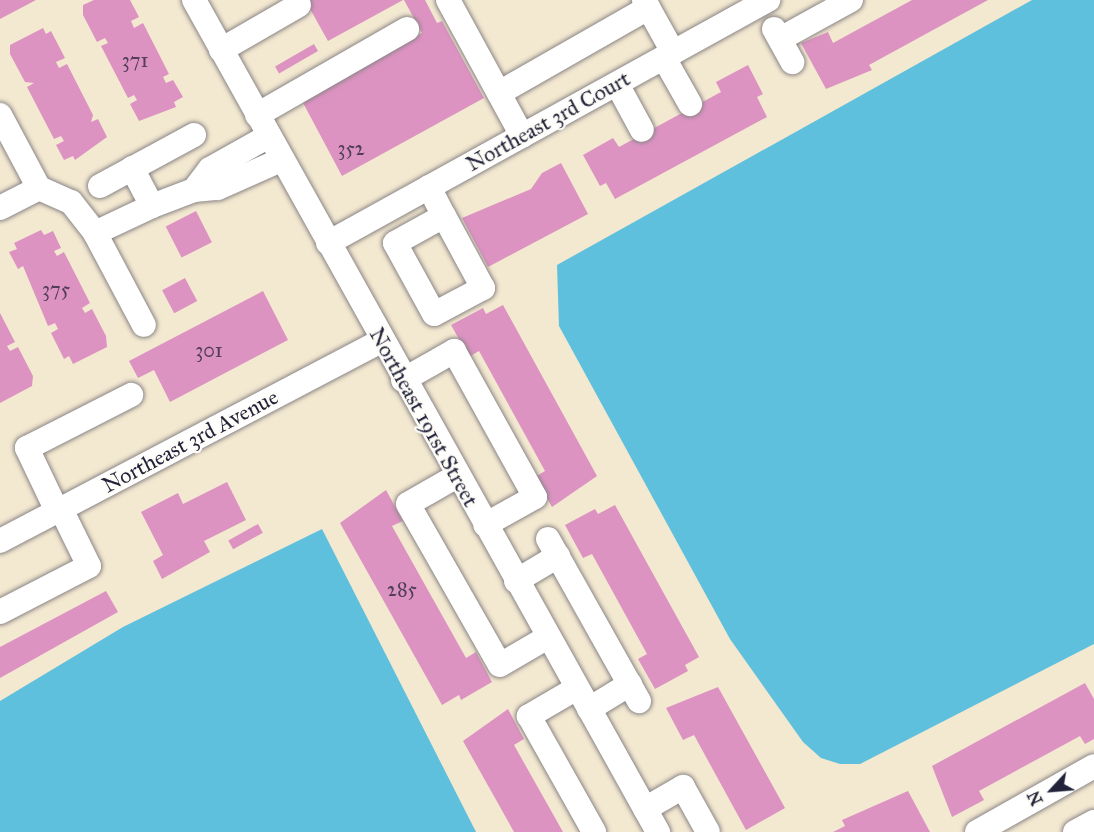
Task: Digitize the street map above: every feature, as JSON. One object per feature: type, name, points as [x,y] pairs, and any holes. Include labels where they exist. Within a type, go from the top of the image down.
[{"type":"street","points":[[448,0],[522,136]]},
{"type":"street","name":"Northeast 3rd Court","points":[[328,243],[669,55],[741,7],[768,0]]},
{"type":"street","points":[[792,62],[777,34],[850,0]]},
{"type":"street","name":"Northeast 191st Street","points":[[199,2],[221,50],[280,160],[658,832]]},
{"type":"street","points":[[499,93],[646,4],[690,104]]},
{"type":"street","points":[[221,50],[299,5]]},
{"type":"street","points":[[257,115],[408,29]]},
{"type":"street","points":[[617,84],[642,130]]},
{"type":"street","points":[[0,115],[39,188],[71,202],[95,233],[144,325]]},
{"type":"street","points":[[100,186],[194,135]]},
{"type":"street","points":[[194,190],[210,169],[268,136]]},
{"type":"street","points":[[95,233],[152,206],[194,190],[218,188],[280,160]]},
{"type":"street","points":[[132,168],[152,206]]},
{"type":"street","points":[[429,187],[483,288],[434,314],[395,243],[444,216]]},
{"type":"street","points":[[0,208],[39,188]]},
{"type":"street","name":"Northeast 3rd Avenue","points":[[4,532],[59,510],[381,341]]},
{"type":"street","points":[[403,380],[454,351],[535,497],[485,525]]},
{"type":"street","points":[[0,612],[89,566],[27,448],[131,395]]},
{"type":"street","points":[[457,476],[408,504],[500,665],[548,637]]},
{"type":"street","points":[[516,581],[553,548],[635,693],[588,709]]},
{"type":"street","points":[[577,688],[530,716],[594,832]]},
{"type":"street","points":[[977,832],[1094,766]]},
{"type":"street","points":[[645,809],[683,787],[708,832]]},
{"type":"street","points":[[1076,832],[1094,822]]},
{"type":"water","points":[[1032,0],[1094,0],[1094,644],[860,764],[840,764],[821,758],[803,742],[730,639],[559,326],[557,265]]},
{"type":"water","points":[[322,529],[476,832],[0,832],[0,701],[123,627]]},
{"type":"building","points":[[0,0],[36,0],[0,19]]},
{"type":"building","points":[[94,0],[130,0],[139,17],[131,21],[134,28],[143,23],[169,74],[163,77],[166,83],[173,80],[183,97],[174,102],[176,107],[139,121],[130,104],[137,100],[134,95],[128,98],[101,46],[108,43],[105,38],[97,42],[83,15],[83,5]]},
{"type":"building","points":[[305,0],[403,0],[328,41]]},
{"type":"building","points":[[404,0],[425,0],[437,23],[442,21],[484,98],[342,176],[301,99],[422,33]]},
{"type":"building","points":[[912,0],[988,0],[869,65],[872,70],[826,89],[801,43],[828,32],[833,43]]},
{"type":"building","points":[[43,28],[46,34],[51,31],[65,58],[56,62],[59,68],[67,64],[93,115],[91,122],[98,119],[107,137],[75,160],[73,156],[64,160],[56,145],[64,141],[61,136],[54,139],[27,87],[34,83],[25,82],[10,54],[10,45]]},
{"type":"building","points":[[314,44],[318,51],[279,73],[275,66]]},
{"type":"building","points":[[748,65],[763,94],[757,97],[767,117],[615,199],[606,183],[600,186],[583,155],[613,138],[619,147],[721,92],[716,82]]},
{"type":"building","points":[[561,163],[588,214],[488,267],[462,218],[531,189],[542,173]]},
{"type":"building","points":[[196,211],[212,242],[182,258],[166,226]]},
{"type":"building","points":[[41,230],[44,235],[53,231],[61,248],[54,251],[57,256],[64,252],[90,303],[82,308],[85,313],[92,309],[106,336],[107,347],[73,364],[69,356],[64,359],[51,333],[58,329],[55,323],[48,326],[23,266],[18,269],[9,252],[17,249],[14,243]]},
{"type":"building","points":[[185,278],[197,301],[174,313],[162,290]]},
{"type":"building","points":[[263,291],[288,340],[170,402],[154,370],[138,378],[129,361]]},
{"type":"building","points":[[503,305],[597,476],[552,507],[535,477],[545,471],[479,351],[469,357],[451,325],[483,308],[486,314]]},
{"type":"building","points":[[0,313],[15,342],[7,346],[10,351],[18,347],[33,376],[32,386],[0,403]]},
{"type":"building","points":[[227,482],[246,520],[204,541],[210,552],[162,579],[153,561],[163,555],[141,512],[178,493],[183,504]]},
{"type":"building","points":[[386,490],[403,521],[392,526],[466,658],[476,652],[492,682],[461,700],[459,695],[442,705],[340,523]]},
{"type":"building","points":[[615,505],[699,657],[685,665],[688,671],[655,689],[638,659],[647,654],[592,554],[583,558],[565,525],[595,509],[598,514]]},
{"type":"building","points":[[258,524],[263,533],[233,549],[228,540]]},
{"type":"building","points":[[106,591],[118,612],[0,678],[0,647]]},
{"type":"building","points":[[1085,683],[1094,699],[1094,739],[1085,744],[1080,736],[979,791],[984,800],[952,817],[932,766]]},
{"type":"building","points":[[718,687],[785,808],[746,830],[694,735],[683,740],[666,708]]},
{"type":"building","points":[[508,709],[524,739],[514,745],[563,832],[514,832],[463,741]]},
{"type":"building","points":[[908,791],[930,832],[833,832],[845,826],[842,820]]}]
